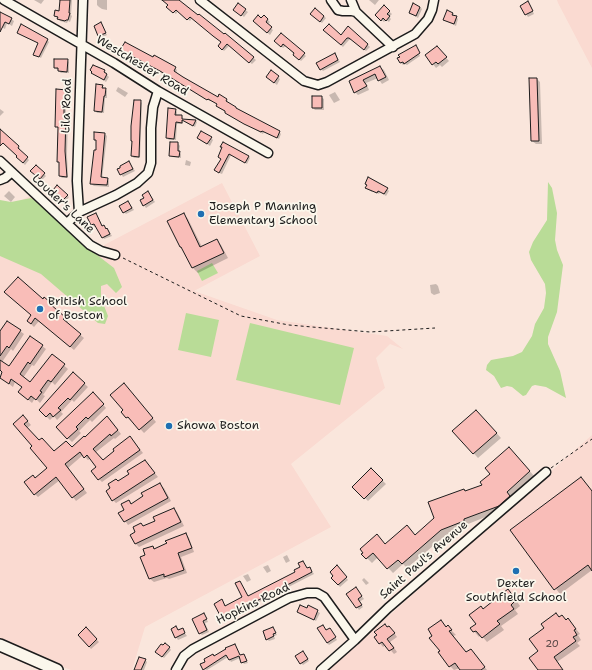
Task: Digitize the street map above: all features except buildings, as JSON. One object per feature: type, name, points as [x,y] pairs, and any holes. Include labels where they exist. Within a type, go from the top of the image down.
[{"type":"street","name":"Westchester Road","points":[[4,0],[268,153]]},
{"type":"street","name":"Lila Road","points":[[79,212],[76,181],[83,0]]},
{"type":"street","points":[[200,0],[281,65],[304,81],[318,85],[327,82],[415,34],[428,19],[434,0]]},
{"type":"street","points":[[331,0],[338,10],[356,12]]},
{"type":"street","points":[[351,0],[356,12],[393,47]]},
{"type":"street","points":[[67,223],[79,212],[132,186],[144,178],[148,173],[151,163],[151,128],[153,107],[158,90]]},
{"type":"street","name":"Louder's Lane","points":[[0,161],[83,239],[96,249],[115,254]]},
{"type":"street","points":[[0,180],[12,172]]},
{"type":"street","name":"Saint Paul's Avenue","points":[[321,670],[393,603],[546,472]]},
{"type":"street","name":"Hopkins Road","points":[[176,670],[184,656],[193,649],[289,598],[307,593],[317,593],[324,597],[355,640]]},
{"type":"street","points":[[0,645],[57,670]]},
{"type":"path","points":[[115,254],[241,316],[289,325],[370,332],[436,328]]},
{"type":"path","points":[[546,472],[592,439]]},
{"type":"shaded area","points":[[557,0],[592,0],[592,68],[558,3]]},
{"type":"shaded area","name":"Showa Boston","points":[[222,183],[260,256],[194,291],[277,320],[387,336],[403,349],[390,344],[376,358],[385,388],[291,464],[331,527],[145,627],[132,670],[71,670],[0,643],[0,212],[31,195],[93,252]]},
{"type":"shaded area","name":"Dexter Southfield School","points":[[592,435],[592,670],[328,670]]},
{"type":"green space","points":[[548,182],[552,188],[557,213],[555,240],[563,265],[557,312],[548,337],[548,344],[560,371],[566,398],[546,387],[535,385],[532,386],[526,395],[523,396],[512,387],[507,386],[501,388],[494,376],[486,370],[487,365],[491,360],[513,356],[522,352],[532,336],[535,324],[544,308],[546,293],[545,284],[531,260],[529,252],[533,242],[547,220]]},
{"type":"green space","points":[[31,198],[69,225],[79,241],[114,268],[122,287],[116,293],[107,284],[101,286],[101,298],[108,316],[105,324],[98,323],[41,274],[0,256],[0,200],[11,202]]},
{"type":"green space","points":[[212,263],[218,273],[202,281],[197,271]]},
{"type":"green space","points":[[186,313],[219,320],[211,357],[178,350]]},
{"type":"green space","points":[[250,323],[354,348],[340,405],[236,380]]},
{"type":"place","name":"Joseph P Manning Elementary School","points":[[201,214]]},
{"type":"place","name":"British School of Boston","points":[[40,309]]},
{"type":"place","name":"Showa Boston","points":[[169,426]]},
{"type":"place","name":"Dexter Southfield School","points":[[516,571]]}]
